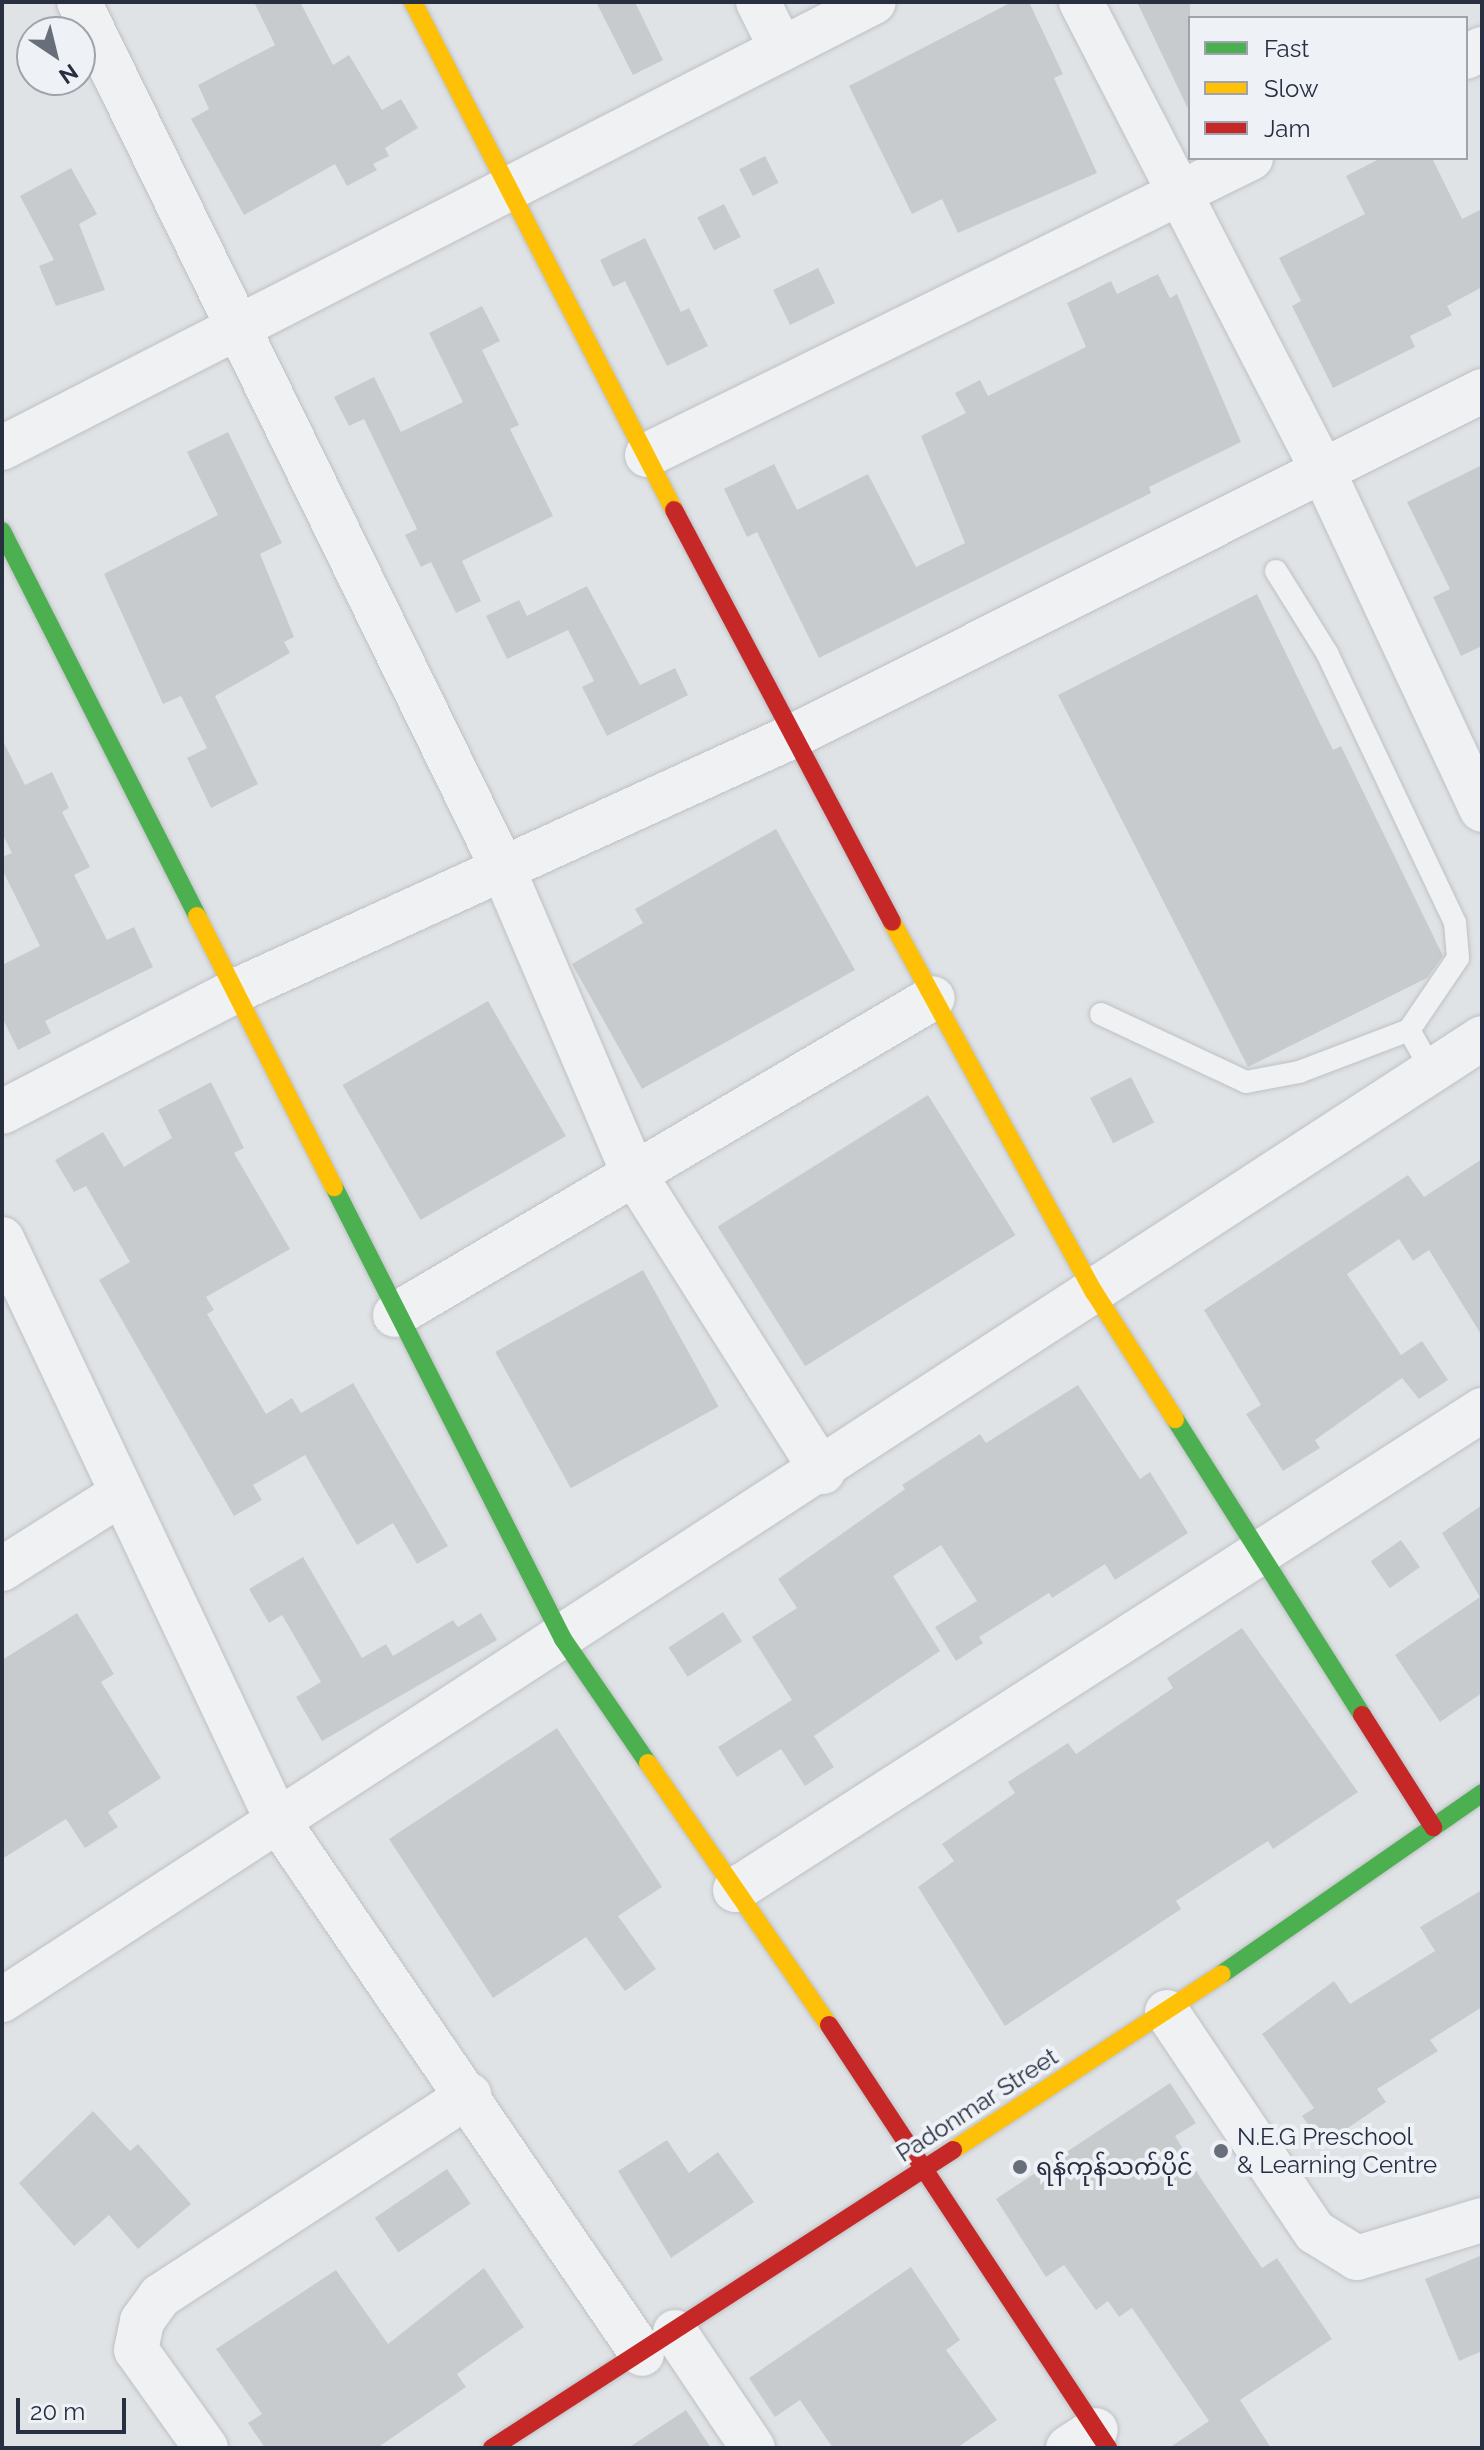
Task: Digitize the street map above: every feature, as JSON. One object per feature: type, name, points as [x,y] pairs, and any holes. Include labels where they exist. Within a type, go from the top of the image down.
[{"type":"street","points":[[79,2],[503,869],[633,1172],[823,1472]]},
{"type":"street","points":[[413,2],[505,191],[647,455],[791,737],[1094,1292],[1258,1556],[1433,1827]]},
{"type":"street","points":[[758,2],[781,48]]},
{"type":"street","points":[[2,448],[874,2]]},
{"type":"street","points":[[1081,2],[1176,194],[1323,471],[1482,810]]},
{"type":"street","points":[[647,455],[1247,160]]},
{"type":"street","points":[[2,1112],[235,991],[791,737],[1482,391]]},
{"type":"street","points":[[2,531],[395,1315],[563,1639],[927,2166],[1090,2442]]},
{"type":"street","points":[[395,1315],[933,998]]},
{"type":"street","points":[[2,2000],[276,1818],[823,1472],[1482,1038]]},
{"type":"street","points":[[2,1239],[119,1495],[276,1818],[470,2095],[659,2343],[753,2448]]},
{"type":"street","points":[[735,1890],[1482,1410]]},
{"type":"street","points":[[2,1569],[119,1495]]},
{"type":"street","name":"Padonmar Street","points":[[492,2448],[659,2343],[1167,2012],[1482,1793]]},
{"type":"street","points":[[1167,2012],[1315,2232],[1357,2258],[1482,2220]]},
{"type":"street","points":[[206,2448],[136,2350],[142,2321],[160,2296],[470,2095]]},
{"type":"lane","points":[[1101,1014],[1246,1082],[1299,1072],[1409,1030],[1458,958],[1455,923],[1327,653],[1276,571]]},
{"type":"lane","points":[[1409,1030],[1432,1071]]},
{"type":"building","points":[[254,2],[300,2],[333,65],[349,55],[382,110],[401,99],[418,128],[385,148],[389,156],[373,164],[377,170],[347,186],[335,164],[244,215],[191,119],[209,109],[198,85],[275,45]]},
{"type":"building","points":[[596,2],[635,2],[663,60],[633,75]]},
{"type":"building","points":[[1012,2],[1029,2],[1063,74],[1054,78],[1097,173],[958,233],[942,199],[912,214],[849,86]]},
{"type":"building","points":[[1137,2],[1190,2],[1188,109]]},
{"type":"building","points":[[765,156],[779,183],[753,196],[739,169]]},
{"type":"building","points":[[1377,160],[1433,160],[1462,219],[1482,209],[1482,287],[1447,306],[1452,315],[1410,336],[1415,347],[1333,388],[1292,306],[1301,301],[1279,258],[1365,214],[1346,176]]},
{"type":"building","points":[[71,168],[97,214],[79,224],[105,290],[56,306],[39,266],[54,260],[20,196]]},
{"type":"building","points":[[724,204],[741,237],[714,251],[697,218]]},
{"type":"building","points":[[645,238],[681,312],[689,308],[708,346],[667,366],[625,281],[613,287],[600,260]]},
{"type":"building","points":[[818,268],[835,303],[790,325],[773,290]]},
{"type":"building","points":[[1158,274],[1170,298],[1177,294],[1241,442],[1149,487],[1151,493],[819,658],[757,532],[747,537],[724,489],[774,464],[797,510],[868,474],[916,567],[965,543],[921,436],[966,413],[955,393],[980,380],[988,396],[1086,347],[1067,303],[1111,281],[1117,294]]},
{"type":"building","points":[[482,306],[500,341],[482,350],[519,425],[510,429],[553,516],[462,561],[481,601],[456,613],[431,562],[421,567],[405,535],[417,529],[364,419],[349,426],[334,397],[374,377],[401,432],[463,402],[429,333]]},
{"type":"building","points":[[228,432],[282,543],[260,554],[294,637],[284,642],[290,653],[215,696],[258,784],[211,808],[187,758],[207,748],[181,696],[163,704],[104,574],[218,515],[187,452]]},
{"type":"building","points":[[1482,465],[1482,646],[1461,656],[1433,597],[1450,589],[1407,502]]},
{"type":"building","points":[[587,586],[640,685],[675,668],[688,695],[607,736],[582,687],[594,681],[568,630],[507,659],[486,616],[519,600],[527,616]]},
{"type":"building","points":[[1257,594],[1333,750],[1341,746],[1443,956],[1427,978],[1248,1067],[1058,695]]},
{"type":"building","points":[[2,739],[25,785],[52,772],[69,808],[62,812],[90,867],[74,875],[107,940],[134,927],[153,967],[45,1021],[51,1033],[18,1050],[2,1017],[2,965],[40,946],[2,869],[2,857],[12,853],[2,833]]},
{"type":"building","points":[[776,829],[855,970],[642,1089],[572,964],[643,923],[635,909]]},
{"type":"building","points":[[488,1001],[566,1136],[421,1220],[343,1085]]},
{"type":"building","points":[[1131,1077],[1154,1122],[1113,1143],[1090,1098]]},
{"type":"building","points":[[211,1082],[244,1148],[234,1153],[290,1249],[206,1297],[214,1310],[207,1314],[266,1414],[292,1398],[301,1413],[353,1383],[448,1546],[417,1564],[393,1523],[357,1545],[305,1455],[253,1485],[262,1500],[234,1516],[99,1280],[130,1262],[86,1186],[74,1192],[55,1160],[103,1132],[124,1167],[172,1138],[158,1110]]},
{"type":"building","points":[[928,1095],[1015,1235],[805,1366],[718,1226]]},
{"type":"building","points":[[1482,1159],[1482,1336],[1429,1250],[1413,1261],[1399,1239],[1347,1274],[1401,1355],[1422,1341],[1448,1380],[1419,1399],[1402,1378],[1315,1440],[1320,1448],[1283,1471],[1246,1414],[1261,1405],[1204,1310],[1408,1175],[1424,1197]]},
{"type":"building","points":[[643,1270],[719,1406],[571,1488],[495,1352]]},
{"type":"building","points":[[1078,1385],[1140,1479],[1150,1472],[1188,1533],[1115,1580],[1105,1564],[1052,1598],[1049,1593],[979,1637],[983,1643],[956,1661],[935,1627],[977,1601],[941,1545],[893,1576],[940,1651],[814,1736],[834,1767],[805,1786],[781,1749],[737,1777],[718,1747],[792,1700],[752,1637],[797,1608],[778,1579],[905,1489],[902,1485],[980,1434],[986,1443]]},
{"type":"building","points":[[1482,1505],[1482,1693],[1440,1722],[1395,1655],[1480,1597],[1442,1533]]},
{"type":"building","points":[[1401,1540],[1420,1567],[1390,1588],[1371,1561]]},
{"type":"building","points":[[303,1557],[362,1658],[386,1644],[393,1656],[453,1620],[458,1627],[481,1613],[497,1640],[322,1741],[296,1697],[321,1682],[282,1615],[269,1623],[249,1589]]},
{"type":"building","points":[[723,1612],[742,1641],[688,1677],[668,1647]]},
{"type":"building","points":[[77,1613],[114,1674],[101,1682],[161,1778],[108,1812],[118,1827],[85,1848],[66,1819],[2,1859],[2,1660]]},
{"type":"building","points":[[1242,1628],[1358,1792],[1273,1849],[1268,1841],[1176,1901],[1181,1909],[1005,2026],[918,1887],[954,1861],[942,1844],[1015,1793],[1008,1782],[1068,1743],[1076,1754],[1173,1688],[1167,1678]]},
{"type":"building","points":[[557,1728],[662,1887],[618,1916],[656,1969],[625,1991],[586,1937],[493,1998],[389,1839]]},
{"type":"building","points":[[1482,1890],[1482,2007],[1430,2040],[1438,2051],[1377,2089],[1386,2102],[1323,2145],[1302,2116],[1314,2108],[1262,2034],[1334,1981],[1350,2004],[1435,1951],[1420,1927]]},
{"type":"building","points":[[1170,2083],[1196,2123],[1175,2136],[1200,2177],[1262,2268],[1277,2258],[1332,2339],[1240,2400],[1271,2448],[1169,2448],[1209,2421],[1132,2308],[1119,2317],[1108,2301],[1096,2310],[1064,2265],[1046,2277],[996,2199]]},
{"type":"building","points":[[93,2111],[130,2151],[138,2144],[191,2204],[138,2249],[109,2215],[74,2246],[19,2183]]},
{"type":"building","points":[[667,2140],[689,2173],[718,2152],[754,2202],[671,2258],[618,2171]]},
{"type":"building","points":[[447,2169],[470,2204],[398,2252],[375,2218]]},
{"type":"building","points":[[1482,2255],[1482,2351],[1459,2361],[1425,2279]]},
{"type":"building","points":[[911,2267],[960,2340],[946,2350],[997,2420],[957,2448],[833,2448],[800,2400],[775,2417],[749,2378]]},
{"type":"building","points":[[484,2268],[524,2327],[457,2374],[466,2387],[377,2448],[265,2448],[248,2423],[262,2414],[216,2349],[336,2270],[388,2344]]},
{"type":"building","points":[[686,2410],[711,2448],[628,2448]]},
{"type":"traffic: fast","points":[[2,531],[197,916]]},
{"type":"traffic: fast","points":[[334,1187],[563,1639],[648,1763]]},
{"type":"traffic: fast","points":[[1175,1419],[1362,1715]]},
{"type":"traffic: fast","points":[[1222,1974],[1482,1793]]},
{"type":"traffic: slow","points":[[413,2],[674,510]]},
{"type":"traffic: slow","points":[[197,916],[334,1187]]},
{"type":"traffic: slow","points":[[892,922],[1094,1292],[1175,1419]]},
{"type":"traffic: slow","points":[[648,1763],[829,2025]]},
{"type":"traffic: slow","points":[[953,2150],[1222,1974]]},
{"type":"traffic: jam","points":[[674,510],[892,922]]},
{"type":"traffic: jam","points":[[1362,1715],[1433,1827]]},
{"type":"traffic: jam","points":[[829,2025],[1108,2448]]},
{"type":"traffic: jam","points":[[492,2448],[953,2150]]},
{"type":"place","name":"N.E.G Preschool & Learning Centre","points":[[1221,2151]]},
{"type":"place","name":"ရန်ကုန်သက်ပိုင်","points":[[1020,2167]]}]
